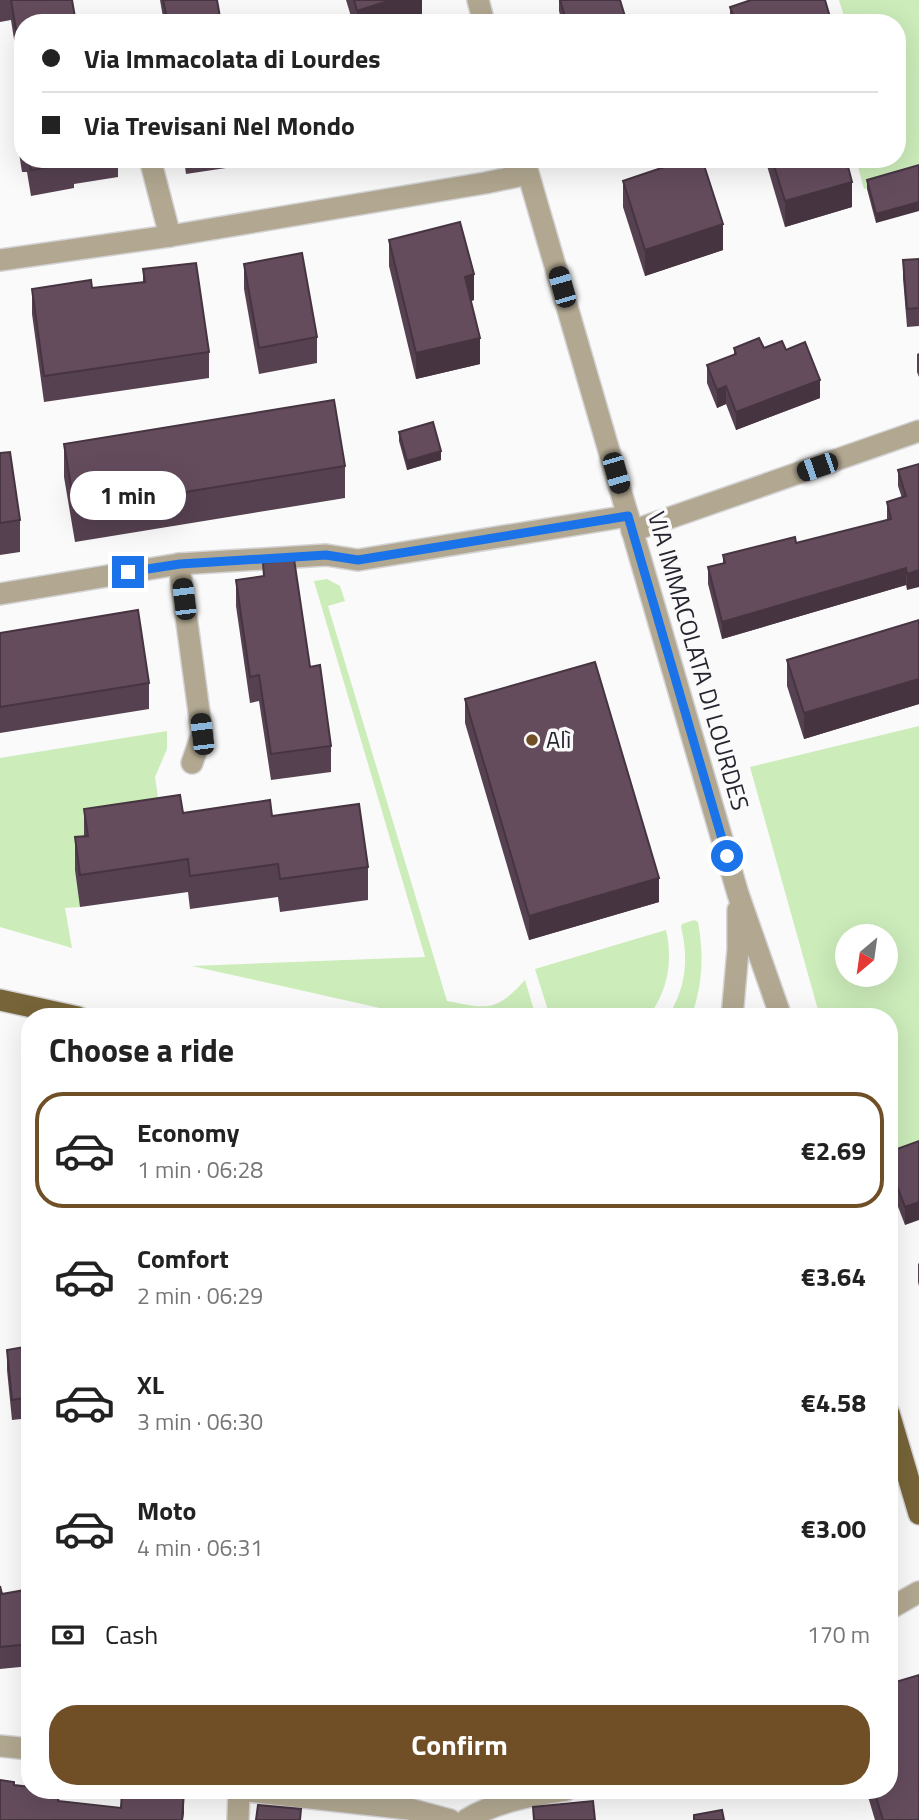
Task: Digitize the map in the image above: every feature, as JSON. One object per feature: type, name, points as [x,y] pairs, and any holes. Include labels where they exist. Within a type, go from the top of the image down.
[{"type":"main road","points":[[0,1000],[37,1008]]},
{"type":"main road","points":[[898,1443],[919,1514]]},
{"type":"street","points":[[152,168],[170,236]]},
{"type":"street","points":[[0,260],[170,236],[485,183],[521,168]]},
{"type":"street","name":"VIA IMMACOLATA DI LOURDES","points":[[527,168],[738,894],[778,1008]]},
{"type":"street","points":[[0,594],[180,564],[326,555],[358,560],[630,523],[919,431]]},
{"type":"street","points":[[180,564],[202,734],[192,763]]},
{"type":"street","name":"VIA IMMACOLATA DI LOURDES","points":[[733,1008],[738,950],[738,894]]},
{"type":"street","points":[[898,1604],[919,1592]]},
{"type":"street","points":[[0,1746],[21,1748]]},
{"type":"street","points":[[238,1820],[239,1799]]},
{"type":"street","points":[[320,1799],[409,1809],[450,1820]]},
{"type":"street","points":[[466,1820],[520,1799]]},
{"type":"green space","points":[[839,0],[919,0],[919,175],[864,189],[858,168],[906,168],[906,14],[843,14]]},
{"type":"green space","points":[[327,579],[340,586],[345,601],[328,606],[447,1001],[490,1006],[506,998],[525,980],[533,1008],[380,1008],[192,966],[425,957],[314,581]]},
{"type":"green space","points":[[919,726],[919,1145],[898,1150],[898,1008],[817,1008],[750,767]]},
{"type":"green space","points":[[167,731],[167,749],[155,777],[161,818],[80,907],[65,908],[72,948],[0,927],[0,758]]},
{"type":"green space","points":[[694,920],[698,922],[702,958],[694,1008],[673,1008],[684,973],[682,924]]},
{"type":"green space","points":[[666,930],[669,964],[664,986],[654,1008],[547,1008],[535,969]]},
{"type":"building","points":[[11,0],[72,0],[74,14],[14,14],[14,18]]},
{"type":"building","points":[[163,0],[217,0],[219,14],[166,14]]},
{"type":"building","points":[[354,0],[391,0],[357,11]]},
{"type":"building","points":[[560,0],[620,0],[624,14],[564,14]]},
{"type":"building","points":[[751,0],[825,0],[829,14],[733,14],[730,7]]},
{"type":"building","points":[[919,165],[919,202],[876,214],[867,180]]},
{"type":"building","points":[[661,168],[705,168],[723,224],[645,250],[623,181]]},
{"type":"building","points":[[775,168],[848,168],[852,182],[785,201]]},
{"type":"building","points":[[460,222],[474,274],[465,277],[480,338],[416,353],[389,240]]},
{"type":"building","points":[[302,253],[317,337],[259,348],[244,264]]},
{"type":"building","points":[[919,259],[919,308],[907,309],[903,260]]},
{"type":"building","points":[[196,263],[209,352],[44,376],[32,289],[91,280],[92,288],[145,282],[143,269]]},
{"type":"building","points":[[759,338],[764,348],[782,341],[786,350],[805,342],[820,380],[736,412],[726,386],[717,390],[707,365],[736,354],[734,348]]},
{"type":"building","points":[[334,400],[345,466],[75,510],[64,444]]},
{"type":"building","points":[[433,422],[441,451],[407,461],[399,432]]},
{"type":"building","points":[[10,452],[20,520],[0,523],[0,453]]},
{"type":"building","points":[[919,464],[919,570],[907,574],[906,568],[722,622],[708,567],[725,563],[723,555],[795,537],[796,543],[891,519],[887,502],[906,496],[898,470]]},
{"type":"building","points":[[294,559],[310,667],[320,665],[331,746],[271,754],[259,675],[250,677],[236,580],[264,576],[263,563]]},
{"type":"building","points":[[138,610],[149,683],[0,707],[0,633]]},
{"type":"building","points":[[919,620],[919,679],[804,713],[787,660]]},
{"type":"building","points":[[595,662],[659,878],[529,916],[465,699]]},
{"type":"building","points":[[180,795],[183,813],[270,800],[272,816],[359,804],[368,867],[280,879],[278,864],[190,876],[188,859],[80,875],[75,837],[88,836],[84,809]]},
{"type":"building","points":[[919,1141],[919,1202],[905,1207],[898,1189],[898,1149]]},
{"type":"building","points":[[21,1348],[21,1398],[12,1400],[7,1350]]},
{"type":"building","points":[[0,1586],[2,1594],[21,1591],[21,1645],[0,1647]]},
{"type":"building","points":[[919,1675],[919,1820],[883,1820],[877,1799],[898,1799],[898,1681]]},
{"type":"building","points":[[0,1780],[21,1786],[21,1799],[58,1799],[121,1808],[122,1799],[184,1799],[182,1820],[0,1820]]},
{"type":"building","points":[[593,1801],[595,1820],[534,1820],[533,1807]]},
{"type":"building","points":[[258,1805],[301,1809],[300,1820],[256,1820]]},
{"type":"building","points":[[722,1810],[724,1820],[694,1820],[694,1815]]},
{"type":"place","name":"Alì","points":[[532,740]]},
{"type":"route","points":[[128,572],[180,564],[326,555],[358,560],[628,516],[727,856]]}]
